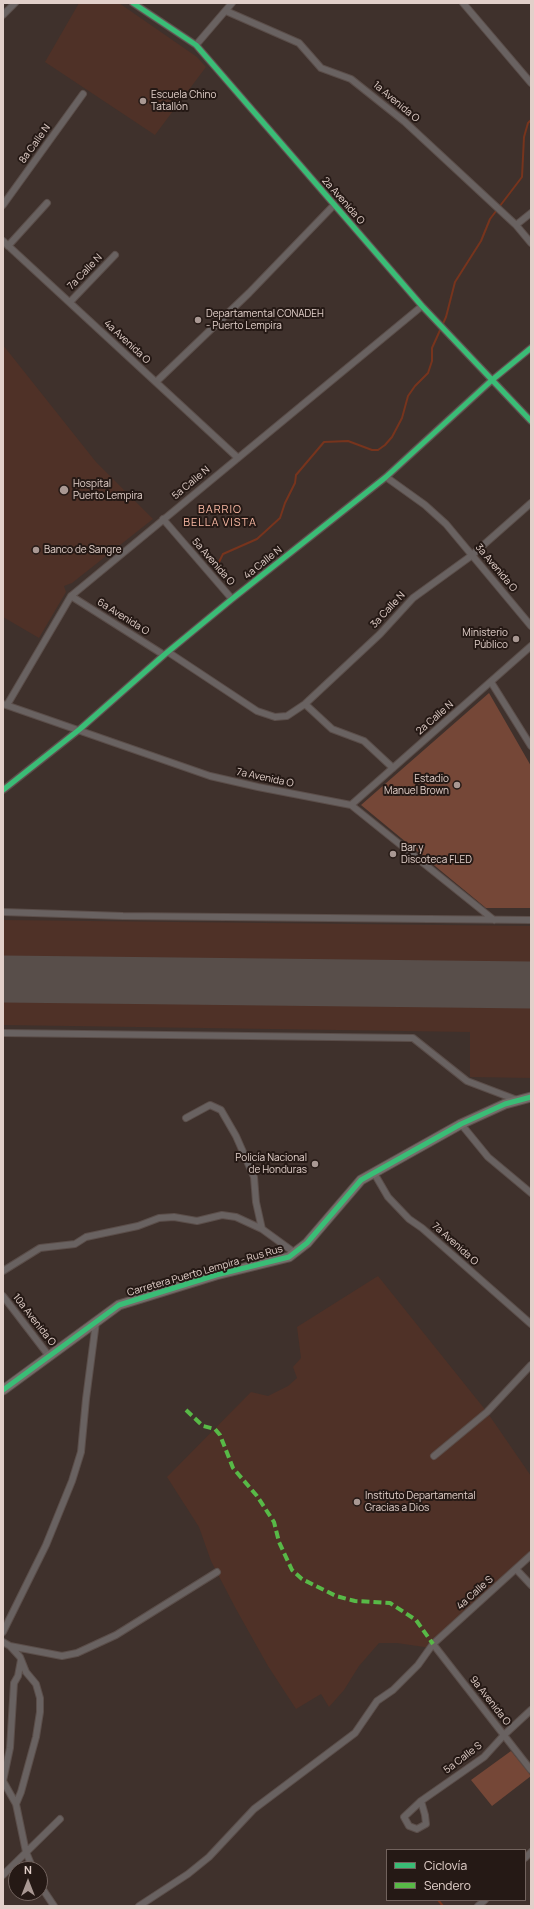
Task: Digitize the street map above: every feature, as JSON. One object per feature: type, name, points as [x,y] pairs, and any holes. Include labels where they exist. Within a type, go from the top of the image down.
[{"type":"street","points":[[3,15],[15,3]]},
{"type":"street","name":"2a Avenida O","points":[[133,3],[196,45],[422,306],[531,421]]},
{"type":"street","points":[[196,45],[232,3]]},
{"type":"street","points":[[463,3],[531,83]]},
{"type":"street","name":"1a Avenida O","points":[[226,11],[299,43],[321,68],[351,79],[404,122],[516,225],[531,243]]},
{"type":"street","name":"8a Calle N","points":[[3,205],[83,94]]},
{"type":"street","points":[[8,246],[47,203]]},
{"type":"street","points":[[156,382],[249,293],[334,205]]},
{"type":"street","points":[[516,225],[531,213]]},
{"type":"street","name":"4a Avenida O","points":[[3,241],[238,458]]},
{"type":"street","name":"7a Calle N","points":[[70,302],[115,255]]},
{"type":"street","name":"5a Calle N","points":[[5,704],[71,596],[422,306]]},
{"type":"street","name":"4a Calle N","points":[[3,790],[80,729],[232,599],[386,477],[492,380],[531,348]]},
{"type":"street","name":"3a Avenida O","points":[[386,477],[425,505],[446,524],[471,556],[531,626]]},
{"type":"street","name":"3a Calle N","points":[[257,711],[276,717],[287,716],[305,704],[380,634],[413,598],[471,556],[531,503]]},
{"type":"street","name":"5a Avenida O","points":[[163,519],[232,599]]},
{"type":"street","name":"6a Avenida O","points":[[71,596],[257,711]]},
{"type":"street","name":"2a Calle N","points":[[351,805],[531,646]]},
{"type":"street","points":[[491,682],[531,746]]},
{"type":"street","name":"7a Avenida O","points":[[5,704],[80,729],[210,776],[351,805],[494,920]]},
{"type":"street","points":[[305,704],[332,729],[364,741],[393,768]]},
{"type":"street","points":[[3,912],[123,916],[531,920]]},
{"type":"street","points":[[3,1033],[413,1038],[467,1081],[517,1100]]},
{"type":"street","name":"Carretera Puerto Lempira - Rus Rus","points":[[3,1390],[119,1305],[138,1298],[216,1275],[289,1256],[295,1253],[307,1243],[350,1190],[361,1180],[410,1151],[461,1124],[517,1100],[531,1097]]},
{"type":"street","points":[[186,1118],[210,1105],[221,1110],[236,1136],[254,1177],[256,1202],[262,1229]]},
{"type":"street","points":[[461,1124],[488,1157],[531,1193]]},
{"type":"street","name":"7a Avenida O","points":[[374,1173],[388,1197],[408,1219],[422,1228],[531,1324]]},
{"type":"street","points":[[3,1271],[40,1248],[75,1244],[86,1237],[138,1226],[159,1218],[197,1221],[222,1215],[236,1218],[262,1229],[295,1253]]},
{"type":"street","name":"10a Avenida O","points":[[3,1296],[49,1356]]},
{"type":"street","points":[[3,1632],[46,1546],[72,1481],[80,1452],[96,1322]]},
{"type":"street","points":[[434,1456],[487,1412],[531,1365]]},
{"type":"street","name":"4a Calle S","points":[[139,1906],[188,1874],[208,1857],[254,1809],[355,1733],[377,1701],[393,1690],[418,1665],[433,1644],[531,1556]]},
{"type":"street","points":[[516,1569],[531,1585]]},
{"type":"street","points":[[3,1642],[10,1646],[62,1656],[78,1653],[116,1635],[217,1572]]},
{"type":"street","name":"9a Avenida O","points":[[433,1644],[531,1770]]},
{"type":"street","points":[[10,1646],[21,1660],[26,1672],[36,1684],[40,1698],[40,1712],[34,1744],[21,1792],[16,1804]]},
{"type":"street","points":[[21,1660],[18,1676],[14,1683],[10,1748],[3,1781],[16,1804],[26,1852],[30,1861]]},
{"type":"street","name":"5a Calle S","points":[[421,1801],[484,1757],[504,1735],[531,1710]]},
{"type":"street","points":[[3,1875],[60,1819]]},
{"type":"street","points":[[48,1897],[54,1906]]},
{"type":"shaded area","name":"Escuela Chino Tatallón","points":[[79,3],[119,3],[197,57],[206,67],[155,135],[45,62]]},
{"type":"shaded area","name":"Hospital Puerto Lempira","points":[[3,345],[96,462],[153,519],[72,583],[64,586],[66,592],[39,638],[3,617]]},
{"type":"shaded area","name":"Estadio Manuel Brown","points":[[489,693],[531,766],[531,908],[486,908],[361,805]]},
{"type":"shaded area","points":[[3,920],[531,926],[531,1078],[470,1077],[470,1032],[3,1025]]},
{"type":"shaded area","name":"Instituto Departamental Gracias a Dios","points":[[378,1276],[487,1412],[531,1476],[531,1551],[431,1648],[397,1643],[379,1643],[359,1666],[344,1690],[329,1707],[321,1694],[296,1709],[268,1666],[236,1609],[211,1561],[199,1527],[167,1477],[251,1392],[268,1396],[288,1386],[297,1378],[293,1367],[301,1358],[297,1327]]},
{"type":"shaded area","points":[[511,1751],[531,1776],[492,1806],[471,1780]]},
{"type":"waterway","points":[[219,562],[223,554],[257,539],[280,518],[285,503],[295,483],[296,475],[324,442],[348,441],[372,450],[378,450],[392,437],[402,418],[408,396],[415,386],[428,373],[432,361],[432,348],[446,317],[455,282],[481,241],[490,219],[522,177],[524,137],[528,123],[531,120]]},
{"type":"waterway","points":[[439,1901],[443,1906]]},
{"type":"runway","points":[[3,979],[531,985]]},
{"type":"marked path","points":[[186,1410],[203,1426],[215,1429],[220,1435],[233,1468],[257,1496],[274,1522],[279,1542],[292,1570],[302,1579],[336,1596],[355,1601],[390,1603],[416,1620],[433,1644]]},
{"type":"cycle path","points":[[133,3],[196,45],[422,306],[531,421]]},
{"type":"cycle path","points":[[3,790],[80,729],[164,655],[232,599],[386,477],[492,380],[531,348]]},
{"type":"cycle path","points":[[3,1390],[119,1305],[216,1275],[289,1257],[307,1243],[361,1180],[461,1124],[505,1104],[531,1097]]},
{"type":"place","name":"Escuela Chino Tatallón","points":[[143,101]]},
{"type":"place","name":"Departamental CONADEH - Puerto Lempira","points":[[198,320]]},
{"type":"place","name":"Hospital Puerto Lempira","points":[[64,490]]},
{"type":"place","name":"Banco de Sangre","points":[[36,550]]},
{"type":"place","name":"Ministerio Público","points":[[516,639]]},
{"type":"place","name":"Estadio Manuel Brown","points":[[457,785]]},
{"type":"place","name":"Bar y Discoteca FLED","points":[[393,854]]},
{"type":"place","name":"Policía Nacional de Honduras","points":[[315,1164]]},
{"type":"place","name":"Instituto Departamental Gracias a Dios","points":[[357,1502]]},
{"type":"district","name":"BARRIO BELLA VISTA","points":[[220,516]]}]
